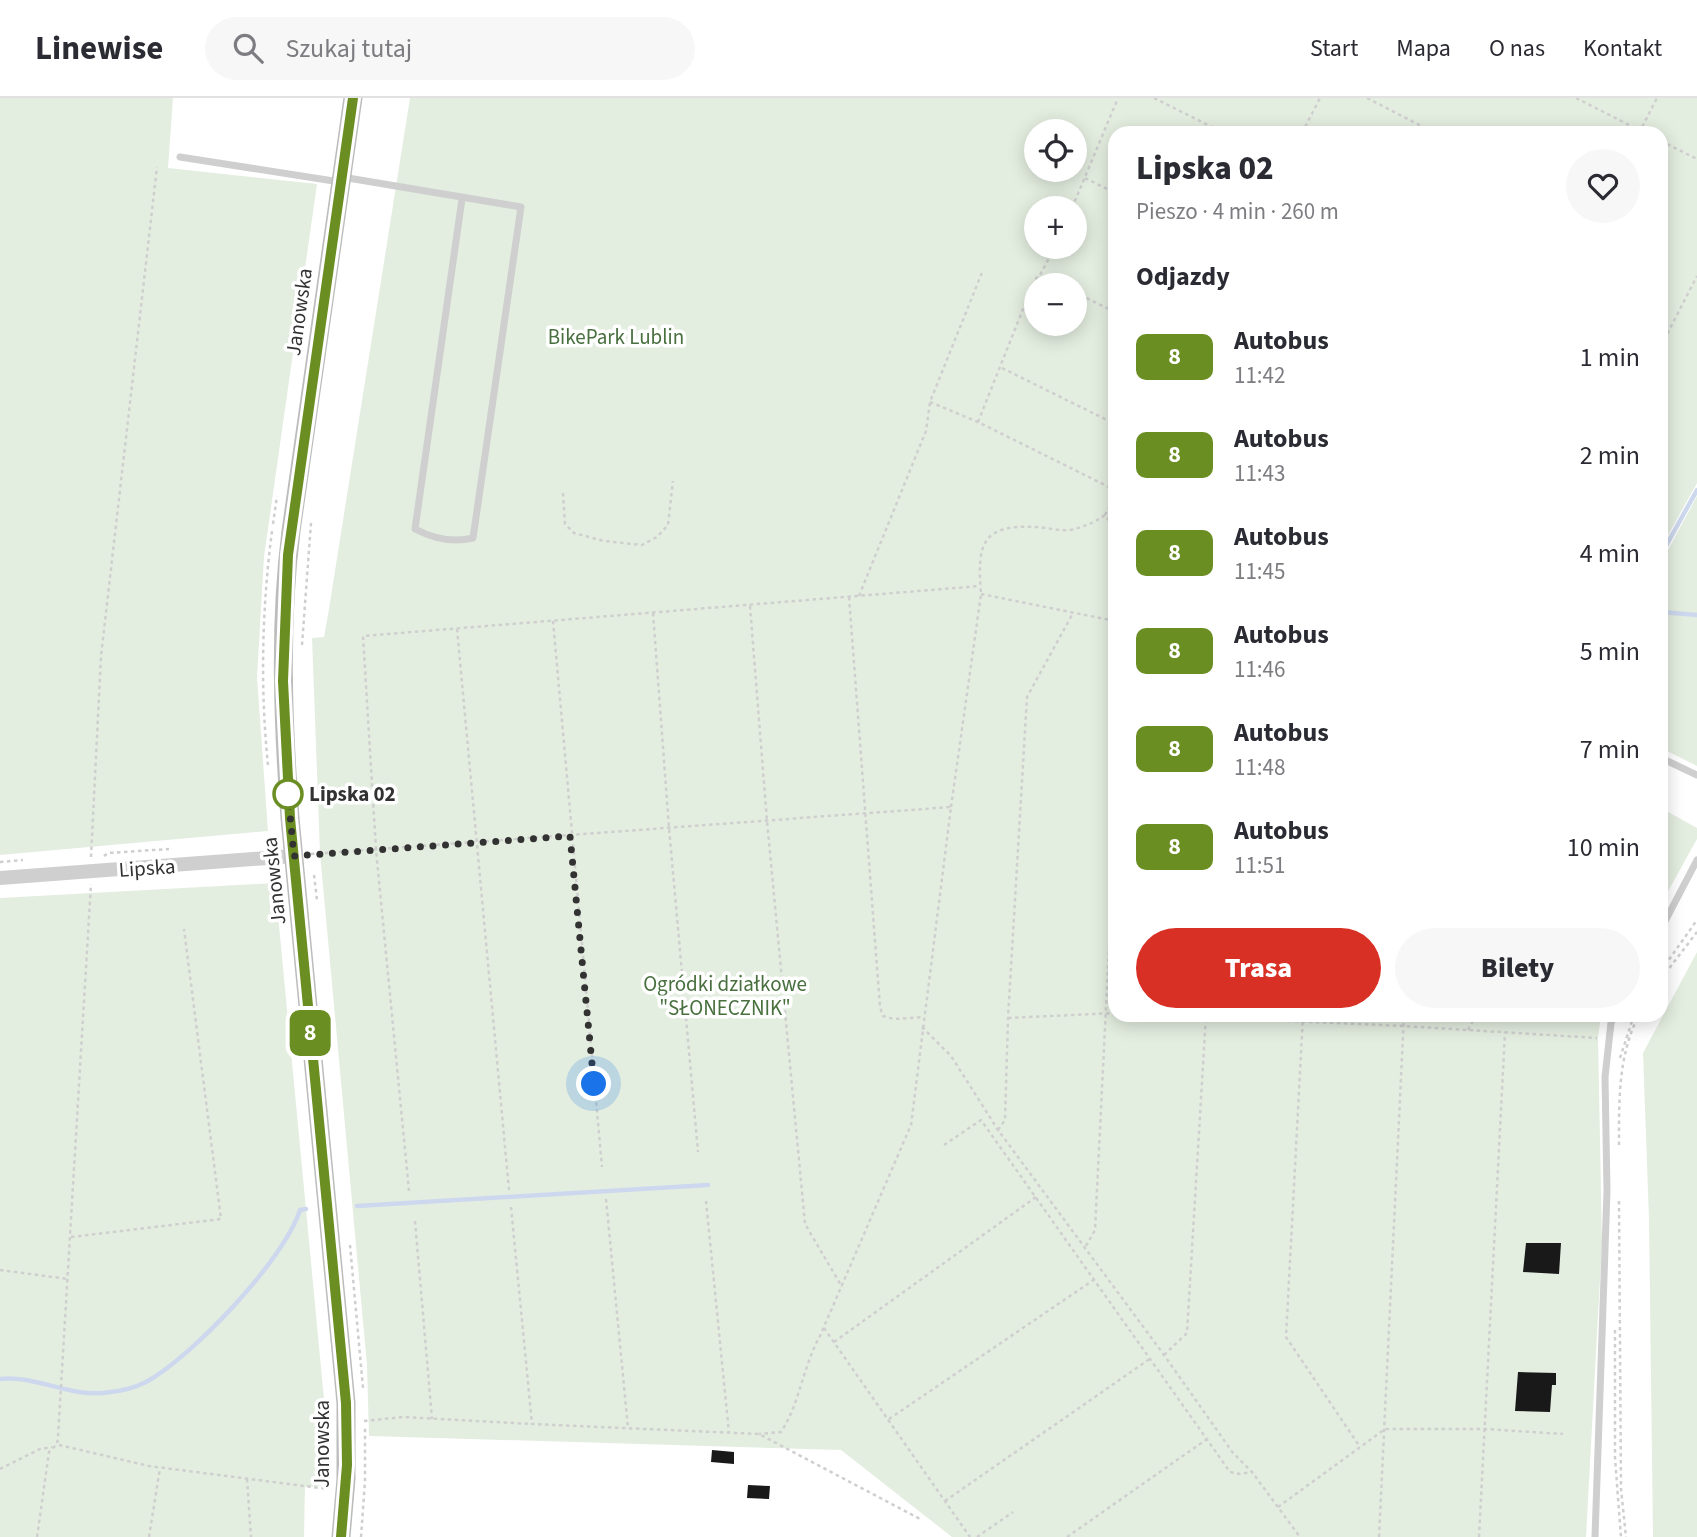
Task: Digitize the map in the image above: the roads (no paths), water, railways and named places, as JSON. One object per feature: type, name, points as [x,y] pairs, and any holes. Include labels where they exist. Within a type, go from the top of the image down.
[{"type":"street","name":"Janowska","points":[[341,1537],[347,1422],[294,856],[284,719],[283,665],[288,555],[353,98]]},
{"type":"street","name":"Lipska","points":[[0,878],[294,856]]},
{"type":"lane","points":[[180,157],[341,179],[521,207],[473,538],[459,542],[430,537],[415,529],[462,198]]},
{"type":"lane","points":[[1668,761],[1697,775]]},
{"type":"lane","points":[[1668,915],[1697,859]]},
{"type":"lane","points":[[1595,1537],[1607,1227],[1605,1076],[1613,1022]]},
{"type":"waterway","points":[[1668,542],[1697,490]]},
{"type":"waterway","points":[[1668,613],[1697,615]]},
{"type":"waterway","points":[[357,1206],[708,1185]]},
{"type":"waterway","points":[[0,1379],[27,1380],[68,1390],[96,1393],[124,1390],[146,1382],[187,1352],[211,1330],[256,1280],[291,1231],[300,1210],[306,1209]]},
{"type":"place","name":"Lipska 02","points":[[288,794]]},
{"type":"park label","name":"BikePark Lublin","points":[[616,337]]},
{"type":"park label","name":"Ogródki działkowe \"SŁONECZNIK\"","points":[[725,996]]}]
